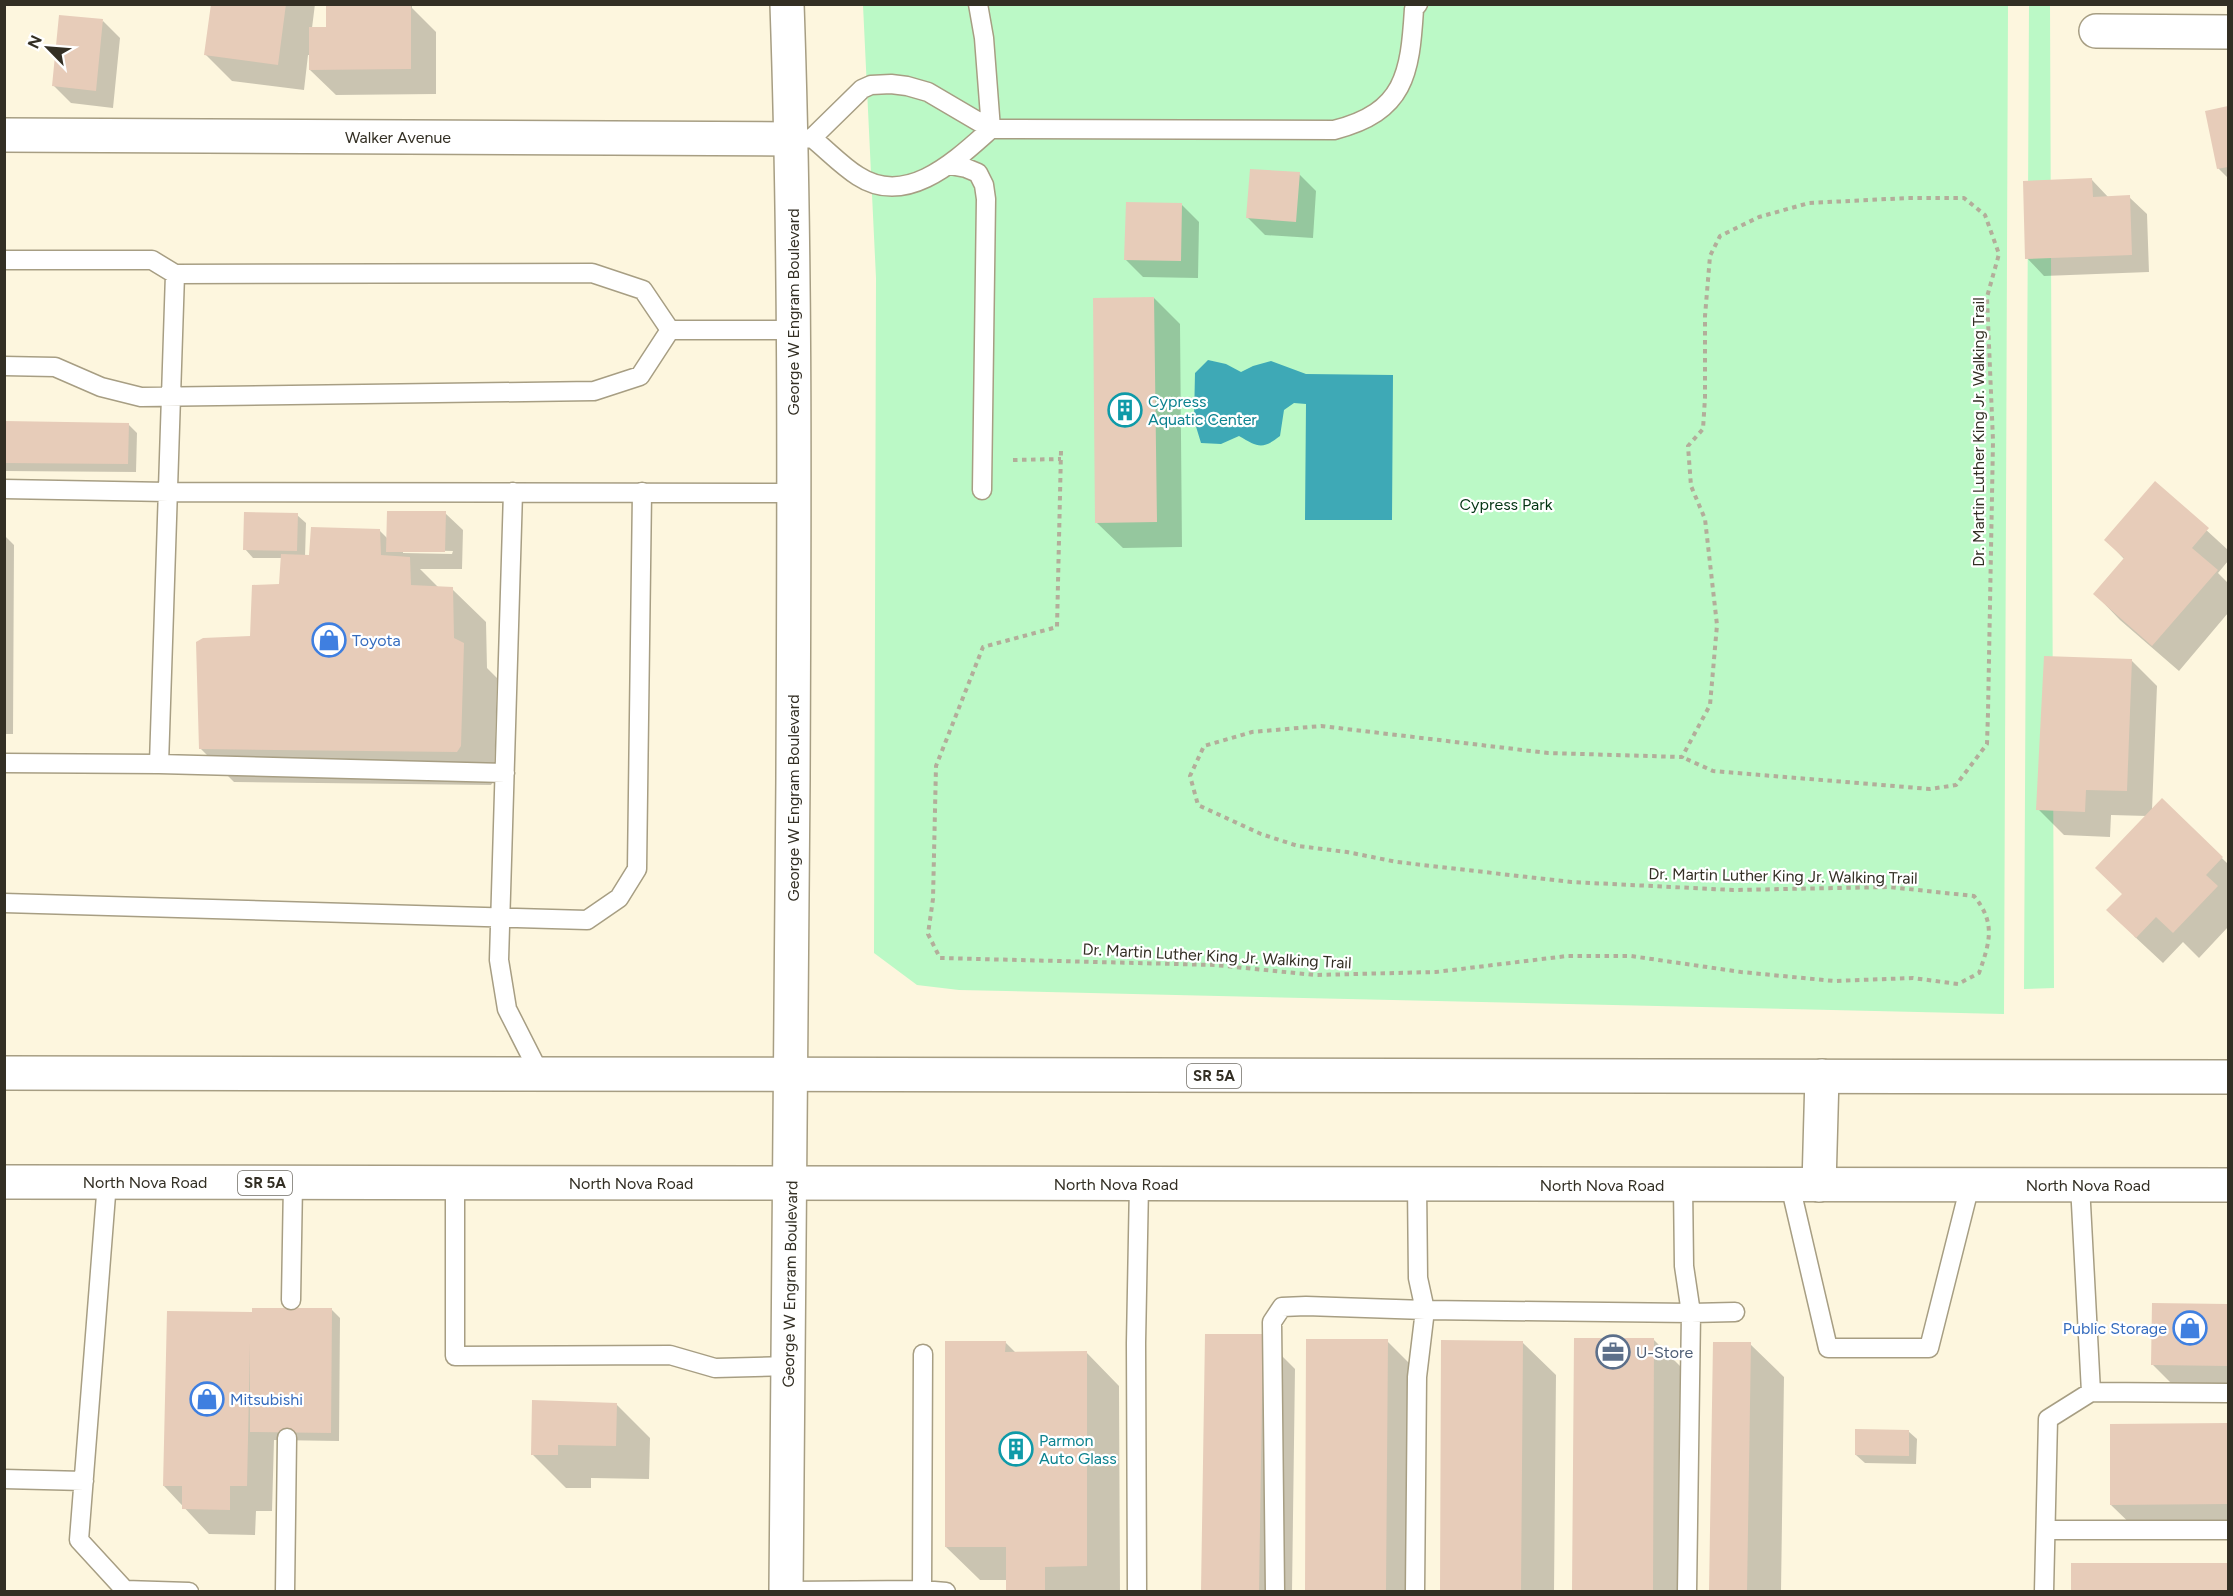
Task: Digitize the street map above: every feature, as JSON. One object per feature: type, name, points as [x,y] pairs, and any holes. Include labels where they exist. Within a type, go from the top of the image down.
[{"type":"main road","name":"George W Engram Boulevard","points":[[786,1591],[791,1184],[795,330],[802,138],[787,4]]},
{"type":"main road","points":[[2096,31],[2229,32]]},
{"type":"main road","name":"Walker Avenue","points":[[4,135],[802,138]]},
{"type":"main road","name":"SR 5A","points":[[4,1073],[2229,1077]]},
{"type":"main road","points":[[1804,1185],[1821,1076]]},
{"type":"main road","name":"North Nova Road","points":[[4,1182],[2229,1185]]},
{"type":"lane","points":[[978,4],[984,38],[991,129]]},
{"type":"lane","points":[[991,129],[950,165],[914,183],[893,186],[873,184],[802,138],[854,95],[871,86],[882,84],[907,86],[928,92],[991,129],[1334,130],[1357,124],[1373,115],[1390,101],[1404,81],[1412,51],[1414,9],[1418,4]]},
{"type":"lane","points":[[950,165],[978,173],[984,185],[986,199],[982,490]]},
{"type":"lane","points":[[4,260],[152,260],[175,274],[592,273],[643,290],[670,330]]},
{"type":"lane","points":[[159,764],[175,274]]},
{"type":"lane","points":[[670,330],[795,330]]},
{"type":"lane","points":[[4,366],[55,367],[101,387],[141,397],[594,391],[640,376],[670,330]]},
{"type":"lane","points":[[4,489],[168,492],[794,493]]},
{"type":"lane","points":[[513,492],[500,960],[507,1009],[540,1074]]},
{"type":"lane","points":[[4,903],[586,920],[619,898],[637,869],[642,492]]},
{"type":"lane","points":[[4,763],[159,764],[505,773]]},
{"type":"lane","points":[[106,1182],[79,1540],[125,1590],[189,1592]]},
{"type":"lane","points":[[291,1300],[293,1183]]},
{"type":"lane","points":[[455,1183],[455,1356],[670,1355],[715,1368],[789,1366]]},
{"type":"lane","points":[[1137,1592],[1138,1184]]},
{"type":"lane","points":[[1415,1592],[1417,1377],[1425,1310],[1418,1278],[1417,1184]]},
{"type":"lane","points":[[1683,1185],[1684,1266],[1691,1313],[1687,1592]]},
{"type":"lane","points":[[1804,1185],[1828,1348],[1929,1348],[1970,1185]]},
{"type":"lane","points":[[2080,1185],[2091,1392]]},
{"type":"lane","points":[[1275,1592],[1272,1322],[1282,1308],[1306,1306],[1425,1310],[1735,1312]]},
{"type":"lane","points":[[922,1590],[923,1354]]},
{"type":"lane","points":[[2044,1592],[2048,1419],[2091,1392],[2229,1393]]},
{"type":"lane","points":[[285,1592],[287,1438]]},
{"type":"lane","points":[[4,1479],[84,1481]]},
{"type":"lane","points":[[2046,1530],[2229,1530]]},
{"type":"lane","points":[[786,1591],[922,1590],[946,1592]]},
{"type":"path","name":"Dr. Martin Luther King Jr. Walking Trail","points":[[1061,450],[1057,627],[983,646],[936,766],[933,899],[928,934],[940,958],[1215,965],[1315,975],[1436,972],[1567,956],[1631,956],[1741,972],[1834,981],[1914,978],[1958,984],[1979,973],[1990,942],[1984,909],[1974,896],[1889,887],[1733,890],[1571,882],[1396,862],[1347,852],[1298,846],[1262,834],[1198,806],[1190,776],[1204,746],[1252,732],[1321,726],[1548,753],[1682,757],[1713,771],[1930,789],[1956,785],[1987,744],[1993,441],[1987,297],[1999,254],[1985,215],[1964,198],[1908,198],[1809,203],[1759,217],[1720,236],[1710,256],[1706,306],[1706,398],[1703,429],[1688,446],[1691,486],[1705,519],[1717,625],[1710,705],[1682,757]]},
{"type":"path","points":[[982,460],[1060,459]]},
{"type":"green space","points":[[2050,4],[2054,988],[2024,989],[2029,5]]},
{"type":"green space","name":"Cypress Park","points":[[863,5],[2008,5],[2004,1014],[959,990],[917,985],[874,953],[876,278]]},
{"type":"water","points":[[1208,360],[1226,364],[1241,372],[1271,361],[1306,374],[1393,375],[1392,520],[1305,520],[1306,404],[1294,403],[1284,410],[1280,436],[1264,445],[1256,445],[1239,436],[1221,444],[1201,443],[1194,420],[1195,373]]},
{"type":"building","points":[[211,4],[286,4],[278,65],[204,55]]},
{"type":"building","points":[[326,4],[411,5],[411,69],[309,70],[309,27],[326,27]]},
{"type":"building","points":[[59,15],[103,19],[96,91],[52,86]]},
{"type":"building","points":[[2228,106],[2228,167],[2217,169],[2205,111]]},
{"type":"building","points":[[1250,169],[1300,172],[1296,222],[1246,218]]},
{"type":"building","points":[[2092,178],[2093,197],[2130,195],[2132,255],[2025,259],[2023,181]]},
{"type":"building","points":[[1126,202],[1182,203],[1181,261],[1124,260]]},
{"type":"building","name":"Cypress Aquatic Center","points":[[1154,297],[1157,522],[1095,523],[1093,298]]},
{"type":"building","points":[[4,421],[129,423],[128,464],[4,463]]},
{"type":"building","points":[[2155,481],[2209,528],[2192,548],[2218,570],[2152,646],[2093,594],[2124,558],[2104,540]]},
{"type":"building","points":[[387,511],[446,511],[445,552],[386,552]]},
{"type":"building","points":[[244,512],[298,513],[297,551],[243,550]]},
{"type":"building","name":"Toyota","points":[[311,527],[380,529],[381,555],[410,557],[411,585],[453,587],[454,638],[464,643],[461,746],[457,752],[199,749],[196,642],[203,638],[250,636],[252,585],[279,584],[281,554],[309,555]]},
{"type":"building","points":[[2044,656],[2132,659],[2127,791],[2086,790],[2085,812],[2036,810]]},
{"type":"building","points":[[2162,798],[2223,857],[2206,875],[2218,886],[2173,933],[2156,917],[2136,938],[2106,910],[2122,894],[2095,868]]},
{"type":"building","name":"Public Storage","points":[[2152,1303],[2228,1304],[2228,1366],[2151,1365]]},
{"type":"building","name":"Mitsubishi","points":[[252,1308],[332,1308],[331,1433],[250,1432],[250,1343],[247,1486],[230,1486],[230,1510],[182,1509],[182,1486],[163,1486],[167,1311],[252,1312]]},
{"type":"building","points":[[1205,1334],[1263,1334],[1259,1592],[1201,1592]]},
{"type":"building","points":[[1574,1338],[1654,1338],[1653,1592],[1572,1592]]},
{"type":"building","points":[[1306,1339],[1388,1339],[1386,1592],[1305,1592]]},
{"type":"building","points":[[1441,1340],[1523,1341],[1521,1592],[1440,1592]]},
{"type":"building","name":"Parmon Auto Glass","points":[[945,1341],[1006,1341],[1005,1352],[1087,1351],[1087,1566],[1045,1567],[1045,1592],[1006,1592],[1006,1547],[945,1547]]},
{"type":"building","points":[[1713,1342],[1751,1342],[1747,1592],[1709,1592]]},
{"type":"building","points":[[532,1400],[617,1403],[616,1446],[558,1445],[558,1455],[531,1455]]},
{"type":"building","points":[[2228,1423],[2228,1504],[2110,1505],[2110,1424]]},
{"type":"building","points":[[1855,1429],[1909,1430],[1909,1456],[1855,1455]]},
{"type":"building","points":[[2071,1563],[2228,1563],[2228,1592],[2071,1592]]},
{"type":"place","name":"Cypress Aquatic Center","points":[[1125,410]]},
{"type":"place","name":"Toyota","points":[[329,640]]},
{"type":"place","name":"Public Storage","points":[[2190,1328]]},
{"type":"place","name":"U-Store","points":[[1613,1352]]},
{"type":"place","name":"Mitsubishi","points":[[207,1399]]},
{"type":"place","name":"Parmon Auto Glass","points":[[1016,1449]]}]
